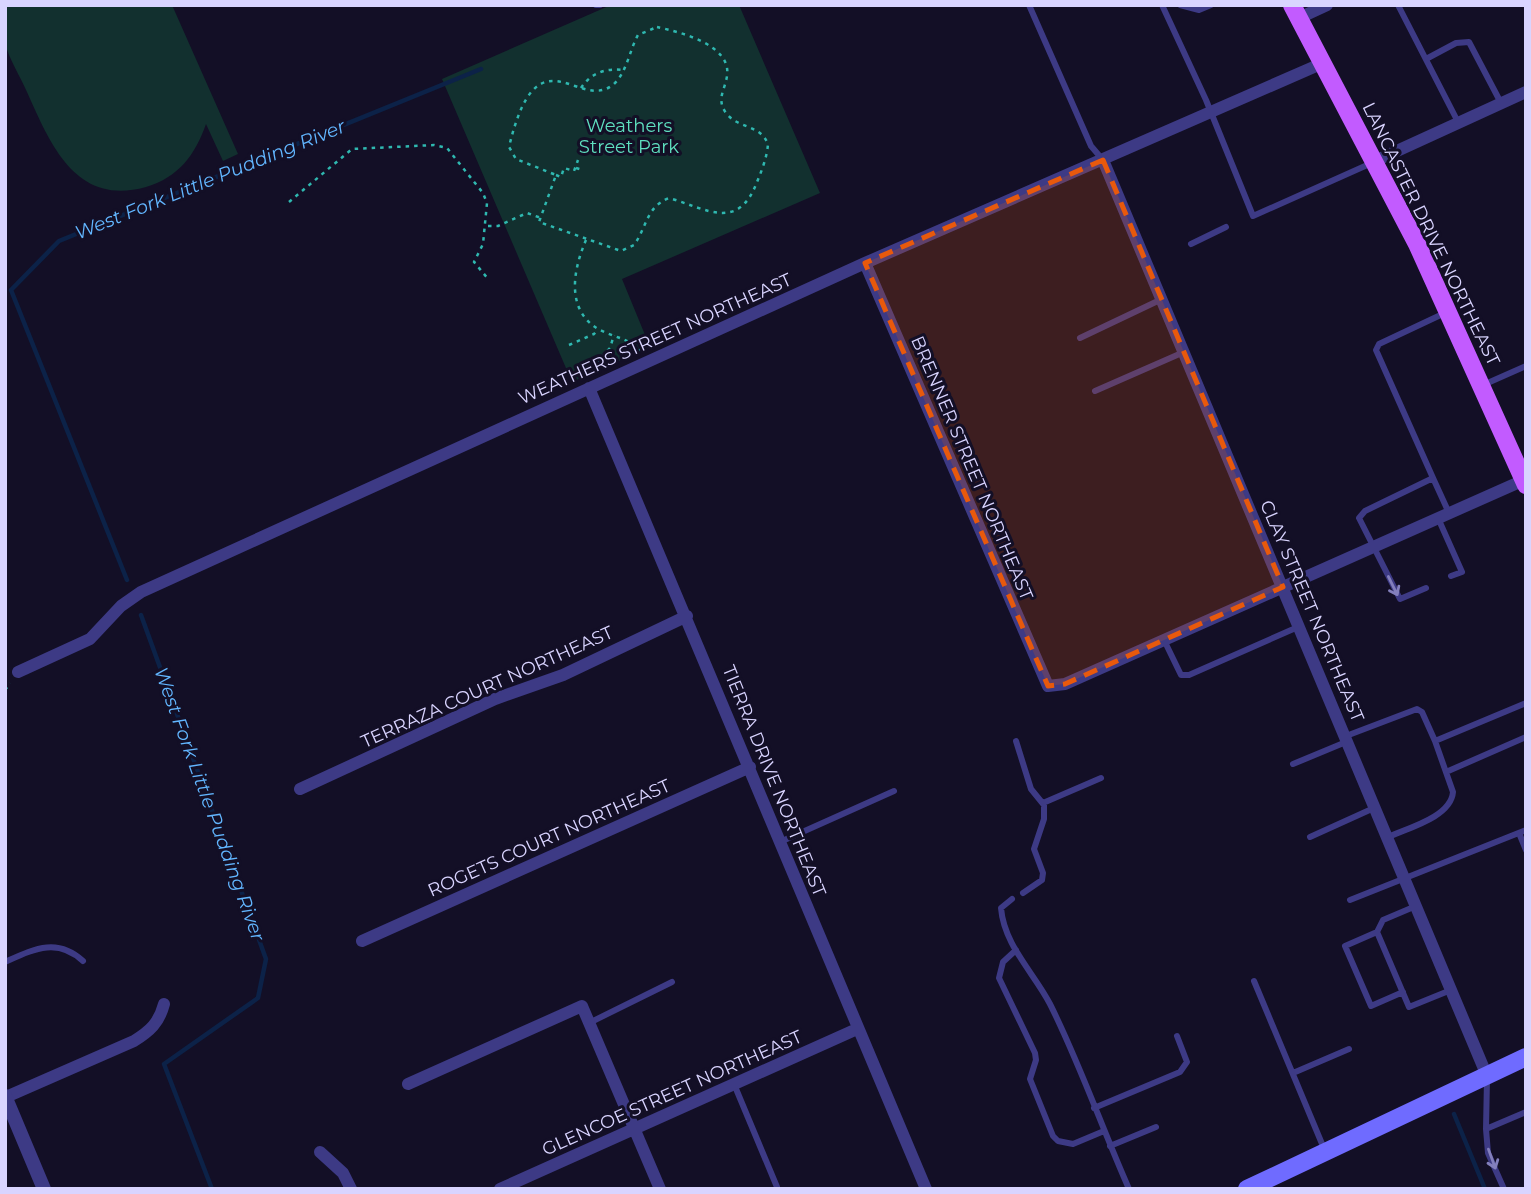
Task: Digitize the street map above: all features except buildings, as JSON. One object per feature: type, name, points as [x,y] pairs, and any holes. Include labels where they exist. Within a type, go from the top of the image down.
[{"type":"main road","name":"LANCASTER DRIVE NORTHEAST","points":[[1296,11],[1375,161],[1524,479]]},
{"type":"main road","points":[[1247,1189],[1526,1057]]},
{"type":"street","points":[[1296,11],[1327,5]]},
{"type":"street","name":"WEATHERS STREET NORTHEAST","points":[[18,672],[90,639],[121,606],[141,592],[864,263],[1323,63]]},
{"type":"street","points":[[1375,161],[1526,92]]},
{"type":"street","name":"CLAY STREET NORTHEAST","points":[[1103,160],[1487,1076]]},
{"type":"street","name":"BRENNER STREET NORTHEAST","points":[[864,263],[1048,686],[1065,684],[1164,640]]},
{"type":"street","name":"TIERRA DRIVE NORTHEAST","points":[[589,387],[926,1189]]},
{"type":"street","points":[[1164,640],[1524,479]]},
{"type":"street","name":"TERRAZA COURT NORTHEAST","points":[[300,789],[495,699],[556,678],[687,616]]},
{"type":"street","name":"ROGETS COURT NORTHEAST","points":[[362,941],[750,767]]},
{"type":"street","points":[[44,1189],[6,1101],[134,1041],[152,1029],[160,1018],[164,1004]]},
{"type":"street","points":[[408,1084],[582,1006],[660,1189]]},
{"type":"street","name":"GLENCOE STREET NORTHEAST","points":[[500,1189],[857,1029]]},
{"type":"street","points":[[320,1152],[337,1166],[351,1189]]},
{"type":"lane","points":[[1029,5],[1091,146],[1103,160]]},
{"type":"lane","points":[[1162,5],[1211,113],[1253,216],[1375,161]]},
{"type":"lane","points":[[1181,5],[1199,10],[1210,5]]},
{"type":"lane","points":[[1398,5],[1458,122]]},
{"type":"lane","points":[[1426,59],[1456,43],[1469,42],[1501,103]]},
{"type":"lane","points":[[1191,244],[1226,227]]},
{"type":"lane","points":[[1080,338],[1162,299]]},
{"type":"lane","points":[[1448,312],[1379,344],[1376,350],[1433,478],[1462,572],[1451,576]]},
{"type":"lane","points":[[1095,391],[1184,352]]},
{"type":"lane","points":[[1482,386],[1526,366]]},
{"type":"lane","points":[[1426,588],[1400,600],[1360,524],[1360,514],[1433,478]]},
{"type":"lane","points":[[1164,640],[1181,675],[1189,675],[1300,626]]},
{"type":"lane","points":[[1435,741],[1526,703]]},
{"type":"lane","points":[[1293,764],[1417,709],[1422,712],[1453,792],[1452,801],[1445,810],[1388,837]]},
{"type":"lane","points":[[1446,772],[1526,737]]},
{"type":"lane","points":[[1016,741],[1031,789],[1043,803],[1044,819],[1034,849],[1043,873],[1042,880],[1023,893]]},
{"type":"lane","points":[[1043,803],[1101,778]]},
{"type":"lane","points":[[780,842],[894,791]]},
{"type":"lane","points":[[1310,837],[1376,808]]},
{"type":"lane","points":[[1350,901],[1522,832],[1526,850]]},
{"type":"lane","points":[[1012,899],[1001,908],[1016,950],[1048,1000],[1075,1057],[1129,1189]]},
{"type":"lane","points":[[1403,992],[1371,1006],[1345,946],[1377,932],[1383,920],[1416,906]]},
{"type":"lane","points":[[1377,932],[1409,1006],[1451,990]]},
{"type":"lane","points":[[5,962],[50,947],[70,949],[83,961]]},
{"type":"lane","points":[[1016,950],[1003,962],[999,978],[1034,1053],[1036,1060],[1030,1079],[1054,1136],[1058,1141],[1073,1143],[1104,1131]]},
{"type":"lane","points":[[1254,981],[1325,1152]]},
{"type":"lane","points":[[589,1023],[672,982]]},
{"type":"lane","points":[[1094,1108],[1180,1072],[1187,1062],[1177,1036]]},
{"type":"lane","points":[[1293,1073],[1349,1049]]},
{"type":"lane","points":[[1487,1076],[1488,1153],[1503,1189]]},
{"type":"lane","points":[[734,1084],[777,1187]]},
{"type":"lane","points":[[1486,1129],[1526,1112]]},
{"type":"lane","points":[[1110,1146],[1156,1127]]},
{"type":"path","points":[[556,175],[539,222],[614,251],[628,249],[638,239],[651,209],[669,198],[721,214],[740,209],[752,196],[768,153],[768,145],[762,134],[734,120],[723,110],[721,94],[727,66],[719,52],[667,29],[649,29],[638,34],[623,70],[615,82],[604,89],[581,88],[553,80],[536,85],[528,97],[510,144],[516,159],[556,175],[561,177],[564,168],[575,171],[578,160]]},
{"type":"path","points":[[581,88],[591,76],[603,71],[623,70]]},
{"type":"path","points":[[289,202],[352,149],[434,145],[447,148],[483,193],[487,203],[487,226],[480,255],[474,262],[489,280]]},
{"type":"path","points":[[576,168],[583,170]]},
{"type":"path","points":[[487,226],[498,226],[527,213],[541,218]]},
{"type":"path","points":[[586,240],[575,267],[574,288],[584,315],[598,329],[636,346],[649,361]]},
{"type":"path","points":[[569,345],[594,334],[598,329]]},
{"type":"path","points":[[602,382],[596,367],[610,348],[614,335]]},
{"type":"highlighted area","points":[[1103,160],[1283,587],[1065,684],[1048,686],[865,263]]},
{"type":"green space","points":[[5,5],[172,5],[238,154],[223,161],[206,124],[191,155],[177,171],[158,183],[121,191],[101,188],[83,179],[68,166],[56,150],[12,61],[4,38]]},
{"type":"green space","name":"Weathers Street Park","points":[[611,5],[739,5],[820,193],[622,279],[650,347],[572,382],[442,79]]},
{"type":"waterway","name":"West Fork Little Pudding River","points":[[127,580],[11,290],[59,241],[481,69]]},
{"type":"waterway","name":"West Fork Little Pudding River","points":[[141,615],[266,959],[258,998],[164,1064],[212,1189]]},
{"type":"waterway","points":[[1454,1114],[1485,1189]]}]
